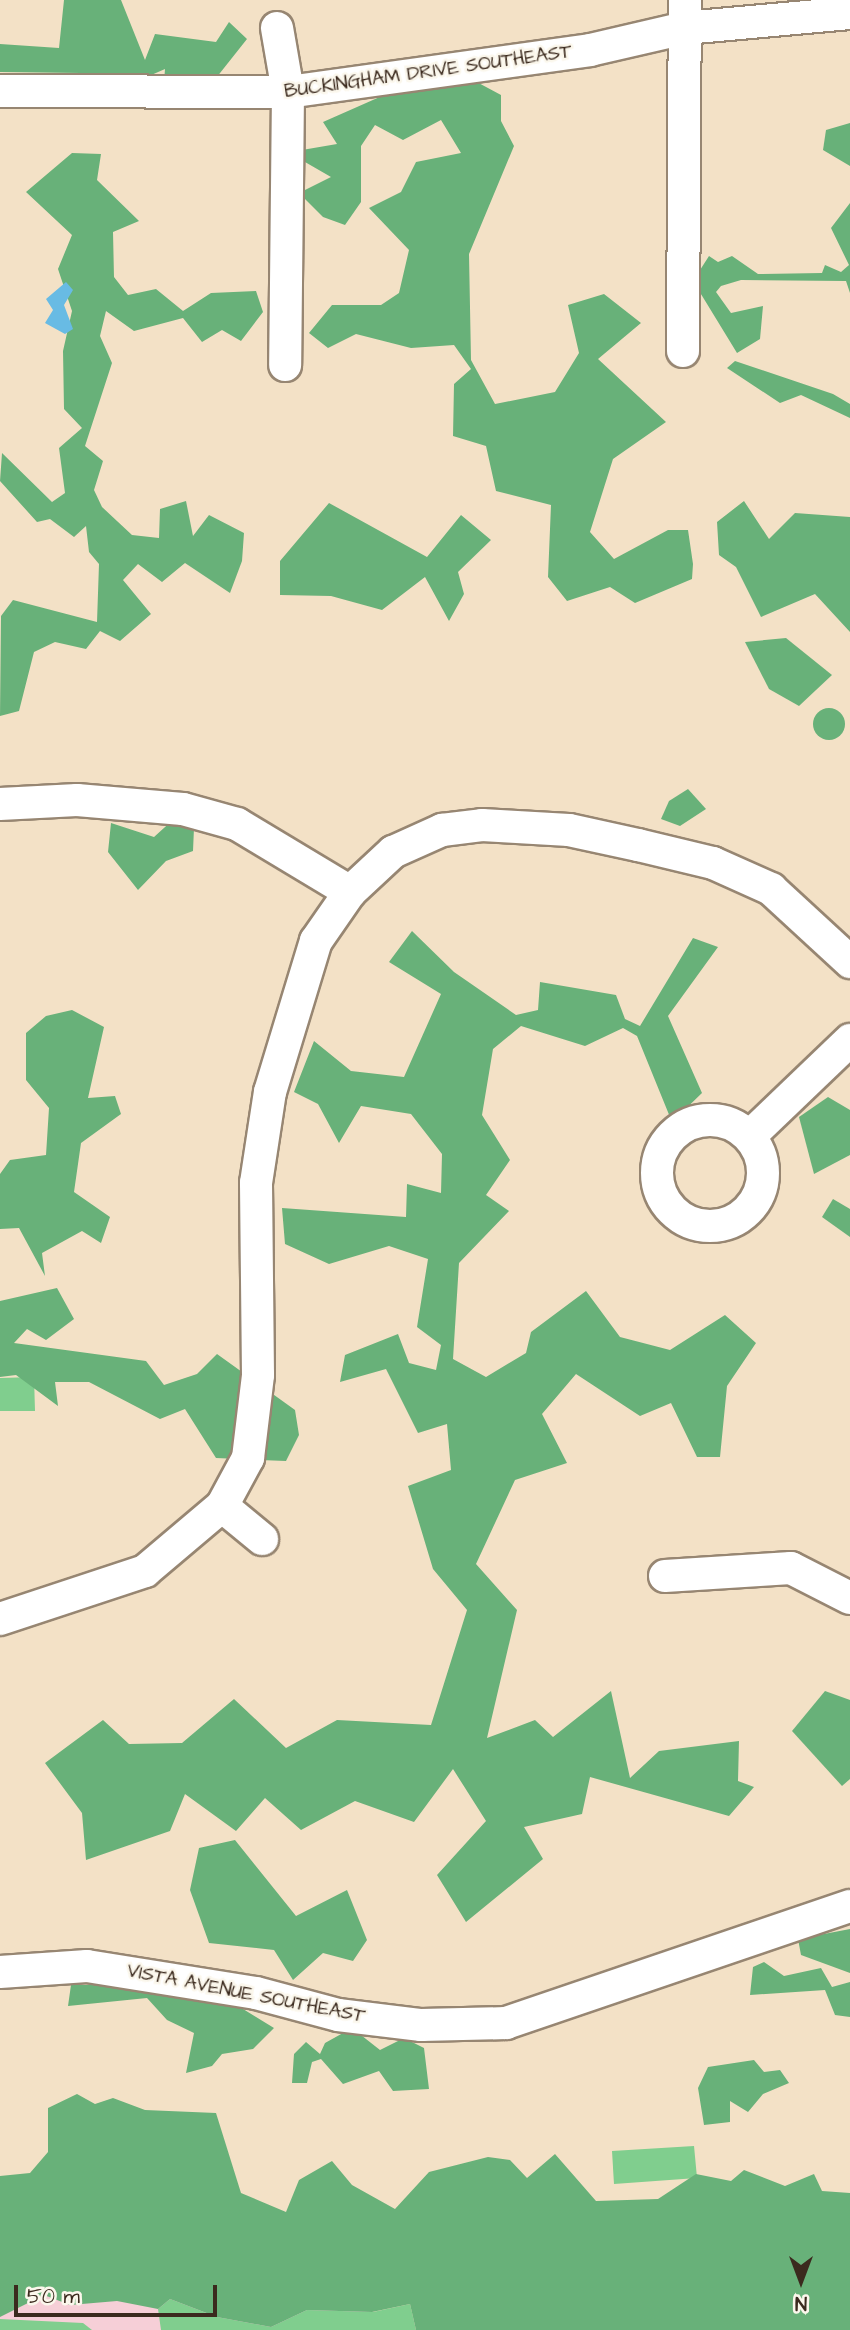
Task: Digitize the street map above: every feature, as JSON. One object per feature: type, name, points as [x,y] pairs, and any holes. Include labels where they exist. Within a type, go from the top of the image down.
[{"type":"street","name":"BUCKINGHAM DRIVE SOUTHEAST","points":[[0,91],[288,92],[590,50],[685,14],[850,13]]},
{"type":"street","points":[[683,351],[685,14]]},
{"type":"street","points":[[277,28],[288,92],[285,365]]},
{"type":"street","points":[[0,804],[77,800],[183,809],[237,824],[350,892]]},
{"type":"street","points":[[0,1619],[145,1571],[222,1506],[248,1458],[257,1375],[256,1183],[270,1092],[316,941],[350,892],[393,852],[442,830],[482,825],[569,830],[713,863],[771,890],[850,962]]},
{"type":"street","points":[[750,1136],[850,1040]]},
{"type":"street","points":[[222,1506],[262,1539]]},
{"type":"street","points":[[665,1576],[791,1568],[850,1598]]},
{"type":"street","name":"VISTA AVENUE SOUTHEAST","points":[[0,1972],[87,1966],[256,1993],[338,2015],[421,2025],[506,2023],[850,1906]]},
{"type":"shaded area","points":[[0,2287],[369,2290],[368,2330],[0,2330]]},
{"type":"green space","points":[[64,0],[121,0],[145,60],[155,34],[216,42],[229,22],[247,39],[201,97],[163,96],[165,69],[101,97],[81,73],[0,72],[0,44],[59,48]]},
{"type":"green space","points":[[473,80],[501,95],[501,121],[514,146],[469,254],[471,360],[495,404],[555,392],[579,353],[568,305],[604,294],[641,323],[598,359],[666,422],[613,459],[590,532],[614,559],[668,530],[688,530],[693,564],[692,579],[635,603],[610,587],[567,601],[548,577],[551,505],[496,491],[486,446],[453,436],[454,384],[471,369],[454,345],[411,348],[356,334],[328,348],[309,333],[332,305],[381,305],[399,293],[409,250],[369,208],[401,192],[416,162],[461,153],[441,120],[403,140],[375,125],[361,146],[361,202],[345,225],[323,217],[299,193],[331,177],[305,162],[302,150],[337,144],[323,122],[391,92]]},
{"type":"green space","points":[[850,123],[850,166],[823,150],[826,130]]},
{"type":"green space","points":[[72,153],[101,154],[97,180],[139,221],[113,232],[114,277],[128,295],[156,289],[183,311],[211,293],[256,291],[263,312],[241,341],[222,330],[202,342],[183,318],[134,331],[106,311],[100,336],[112,363],[85,446],[103,461],[94,490],[102,507],[132,535],[159,538],[160,509],[186,501],[193,536],[209,515],[244,533],[242,561],[230,593],[185,563],[162,582],[138,564],[123,580],[151,614],[120,641],[100,631],[86,649],[55,642],[34,652],[19,711],[0,716],[1,616],[13,600],[97,622],[99,564],[89,552],[86,526],[74,537],[50,519],[37,522],[0,481],[2,453],[52,502],[65,493],[59,448],[82,428],[64,409],[63,351],[72,311],[58,269],[72,235],[26,192]]},
{"type":"green space","points":[[850,203],[850,293],[846,281],[741,280],[721,286],[716,292],[731,313],[763,306],[760,339],[737,353],[693,281],[709,256],[718,262],[732,256],[758,274],[822,273],[825,265],[841,272],[849,265],[831,228]]},
{"type":"green space","points":[[735,361],[833,394],[850,404],[850,418],[801,395],[780,403],[727,368]]},
{"type":"green space","points":[[744,501],[769,539],[795,513],[850,517],[850,632],[815,594],[761,617],[736,567],[719,555],[717,522]]},
{"type":"green space","points":[[329,503],[427,557],[461,515],[491,540],[458,572],[464,594],[449,621],[425,577],[382,610],[331,596],[280,595],[280,561]]},
{"type":"green space","points":[[786,638],[832,675],[799,706],[769,689],[745,642]]},
{"type":"green space","points":[[829,708],[841,712],[845,724],[841,736],[829,740],[817,736],[813,724],[817,712]]},
{"type":"green space","points":[[688,789],[706,809],[680,826],[661,819],[669,801]]},
{"type":"green space","points":[[175,818],[194,828],[193,851],[166,861],[138,890],[108,852],[111,823],[154,837]]},
{"type":"green space","points":[[412,931],[454,972],[516,1015],[538,1010],[540,982],[616,995],[625,1019],[640,1026],[693,938],[718,947],[668,1016],[702,1093],[672,1122],[637,1036],[623,1028],[585,1046],[521,1026],[493,1049],[482,1115],[510,1160],[486,1195],[509,1211],[459,1263],[453,1359],[486,1377],[526,1353],[531,1332],[586,1291],[620,1337],[670,1350],[725,1315],[756,1343],[727,1386],[720,1457],[697,1457],[671,1403],[640,1416],[576,1374],[542,1414],[567,1463],[515,1480],[476,1564],[517,1610],[487,1738],[535,1720],[553,1737],[611,1691],[630,1778],[659,1751],[739,1741],[738,1781],[754,1787],[729,1816],[590,1777],[582,1814],[524,1827],[543,1859],[466,1922],[437,1875],[486,1821],[453,1769],[414,1822],[355,1801],[301,1830],[265,1798],[236,1831],[185,1794],[170,1831],[86,1860],[82,1813],[45,1763],[103,1720],[129,1744],[182,1743],[234,1699],[286,1748],[337,1720],[431,1725],[467,1610],[433,1569],[408,1486],[451,1470],[447,1424],[418,1433],[386,1369],[340,1382],[345,1355],[398,1334],[409,1363],[436,1370],[441,1345],[417,1327],[428,1259],[389,1246],[329,1264],[285,1244],[282,1208],[406,1217],[407,1184],[441,1193],[442,1154],[411,1114],[361,1106],[339,1143],[318,1104],[294,1092],[314,1041],[351,1071],[404,1077],[441,994],[389,962]]},
{"type":"green space","points":[[72,1010],[104,1027],[88,1098],[115,1096],[121,1114],[81,1143],[74,1192],[110,1217],[101,1243],[82,1231],[42,1253],[45,1276],[19,1228],[0,1229],[0,1174],[10,1160],[46,1155],[49,1108],[26,1080],[26,1033],[46,1016]]},
{"type":"green space","points":[[828,1097],[850,1110],[850,1155],[814,1174],[799,1117]]},
{"type":"green space","points":[[833,1199],[850,1209],[850,1237],[822,1217]]},
{"type":"green space","points":[[57,1288],[74,1319],[46,1340],[27,1329],[14,1343],[146,1361],[164,1385],[197,1374],[217,1354],[295,1410],[299,1435],[286,1461],[216,1458],[185,1409],[160,1419],[89,1382],[55,1382],[58,1406],[16,1375],[0,1377],[0,1301]]},
{"type":"green space","points":[[34,1377],[35,1411],[0,1411],[0,1378]]},
{"type":"green space","points":[[825,1691],[850,1700],[850,1779],[842,1786],[792,1731]]},
{"type":"green space","points":[[235,1840],[296,1916],[347,1890],[367,1940],[353,1961],[323,1953],[293,1980],[274,1950],[209,1943],[190,1890],[199,1848]]},
{"type":"green space","points":[[850,1929],[850,1973],[801,1955],[798,1939]]},
{"type":"green space","points":[[764,1962],[784,1976],[821,1968],[832,1987],[850,1982],[850,2017],[835,2015],[825,1990],[750,1995],[753,1967]]},
{"type":"green space","points":[[115,1976],[192,1990],[191,2001],[222,1996],[274,2028],[253,2049],[222,2054],[212,2066],[186,2073],[194,2033],[167,2020],[147,1998],[68,2006],[71,1985],[99,1985]]},
{"type":"green space","points":[[352,2028],[380,2050],[404,2038],[424,2048],[429,2089],[393,2091],[379,2071],[343,2084],[321,2059],[312,2062],[307,2083],[292,2083],[294,2054],[306,2042],[320,2054],[325,2043]]},
{"type":"green space","points":[[754,2060],[764,2072],[780,2070],[789,2083],[763,2094],[748,2112],[730,2101],[730,2122],[704,2125],[698,2088],[708,2067]]},
{"type":"green space","points":[[77,2094],[95,2104],[113,2098],[145,2110],[216,2113],[241,2193],[286,2212],[299,2180],[332,2161],[352,2185],[395,2209],[429,2172],[488,2157],[510,2160],[527,2178],[555,2154],[596,2201],[658,2199],[696,2174],[731,2181],[744,2170],[785,2186],[814,2174],[822,2191],[850,2193],[850,2330],[416,2330],[410,2304],[372,2312],[307,2310],[271,2327],[217,2317],[170,2299],[158,2309],[117,2301],[70,2305],[44,2295],[0,2317],[0,2176],[30,2173],[48,2152],[48,2108]]},
{"type":"green space","points":[[694,2146],[697,2178],[614,2184],[612,2151]]},
{"type":"green space","points":[[170,2299],[217,2317],[271,2327],[307,2310],[373,2312],[410,2304],[416,2330],[161,2330],[158,2309]]},
{"type":"green space","points":[[0,2319],[83,2323],[92,2330],[0,2330]]},
{"type":"water","points":[[66,282],[73,290],[64,305],[73,329],[65,334],[45,323],[53,310],[46,299]]}]
